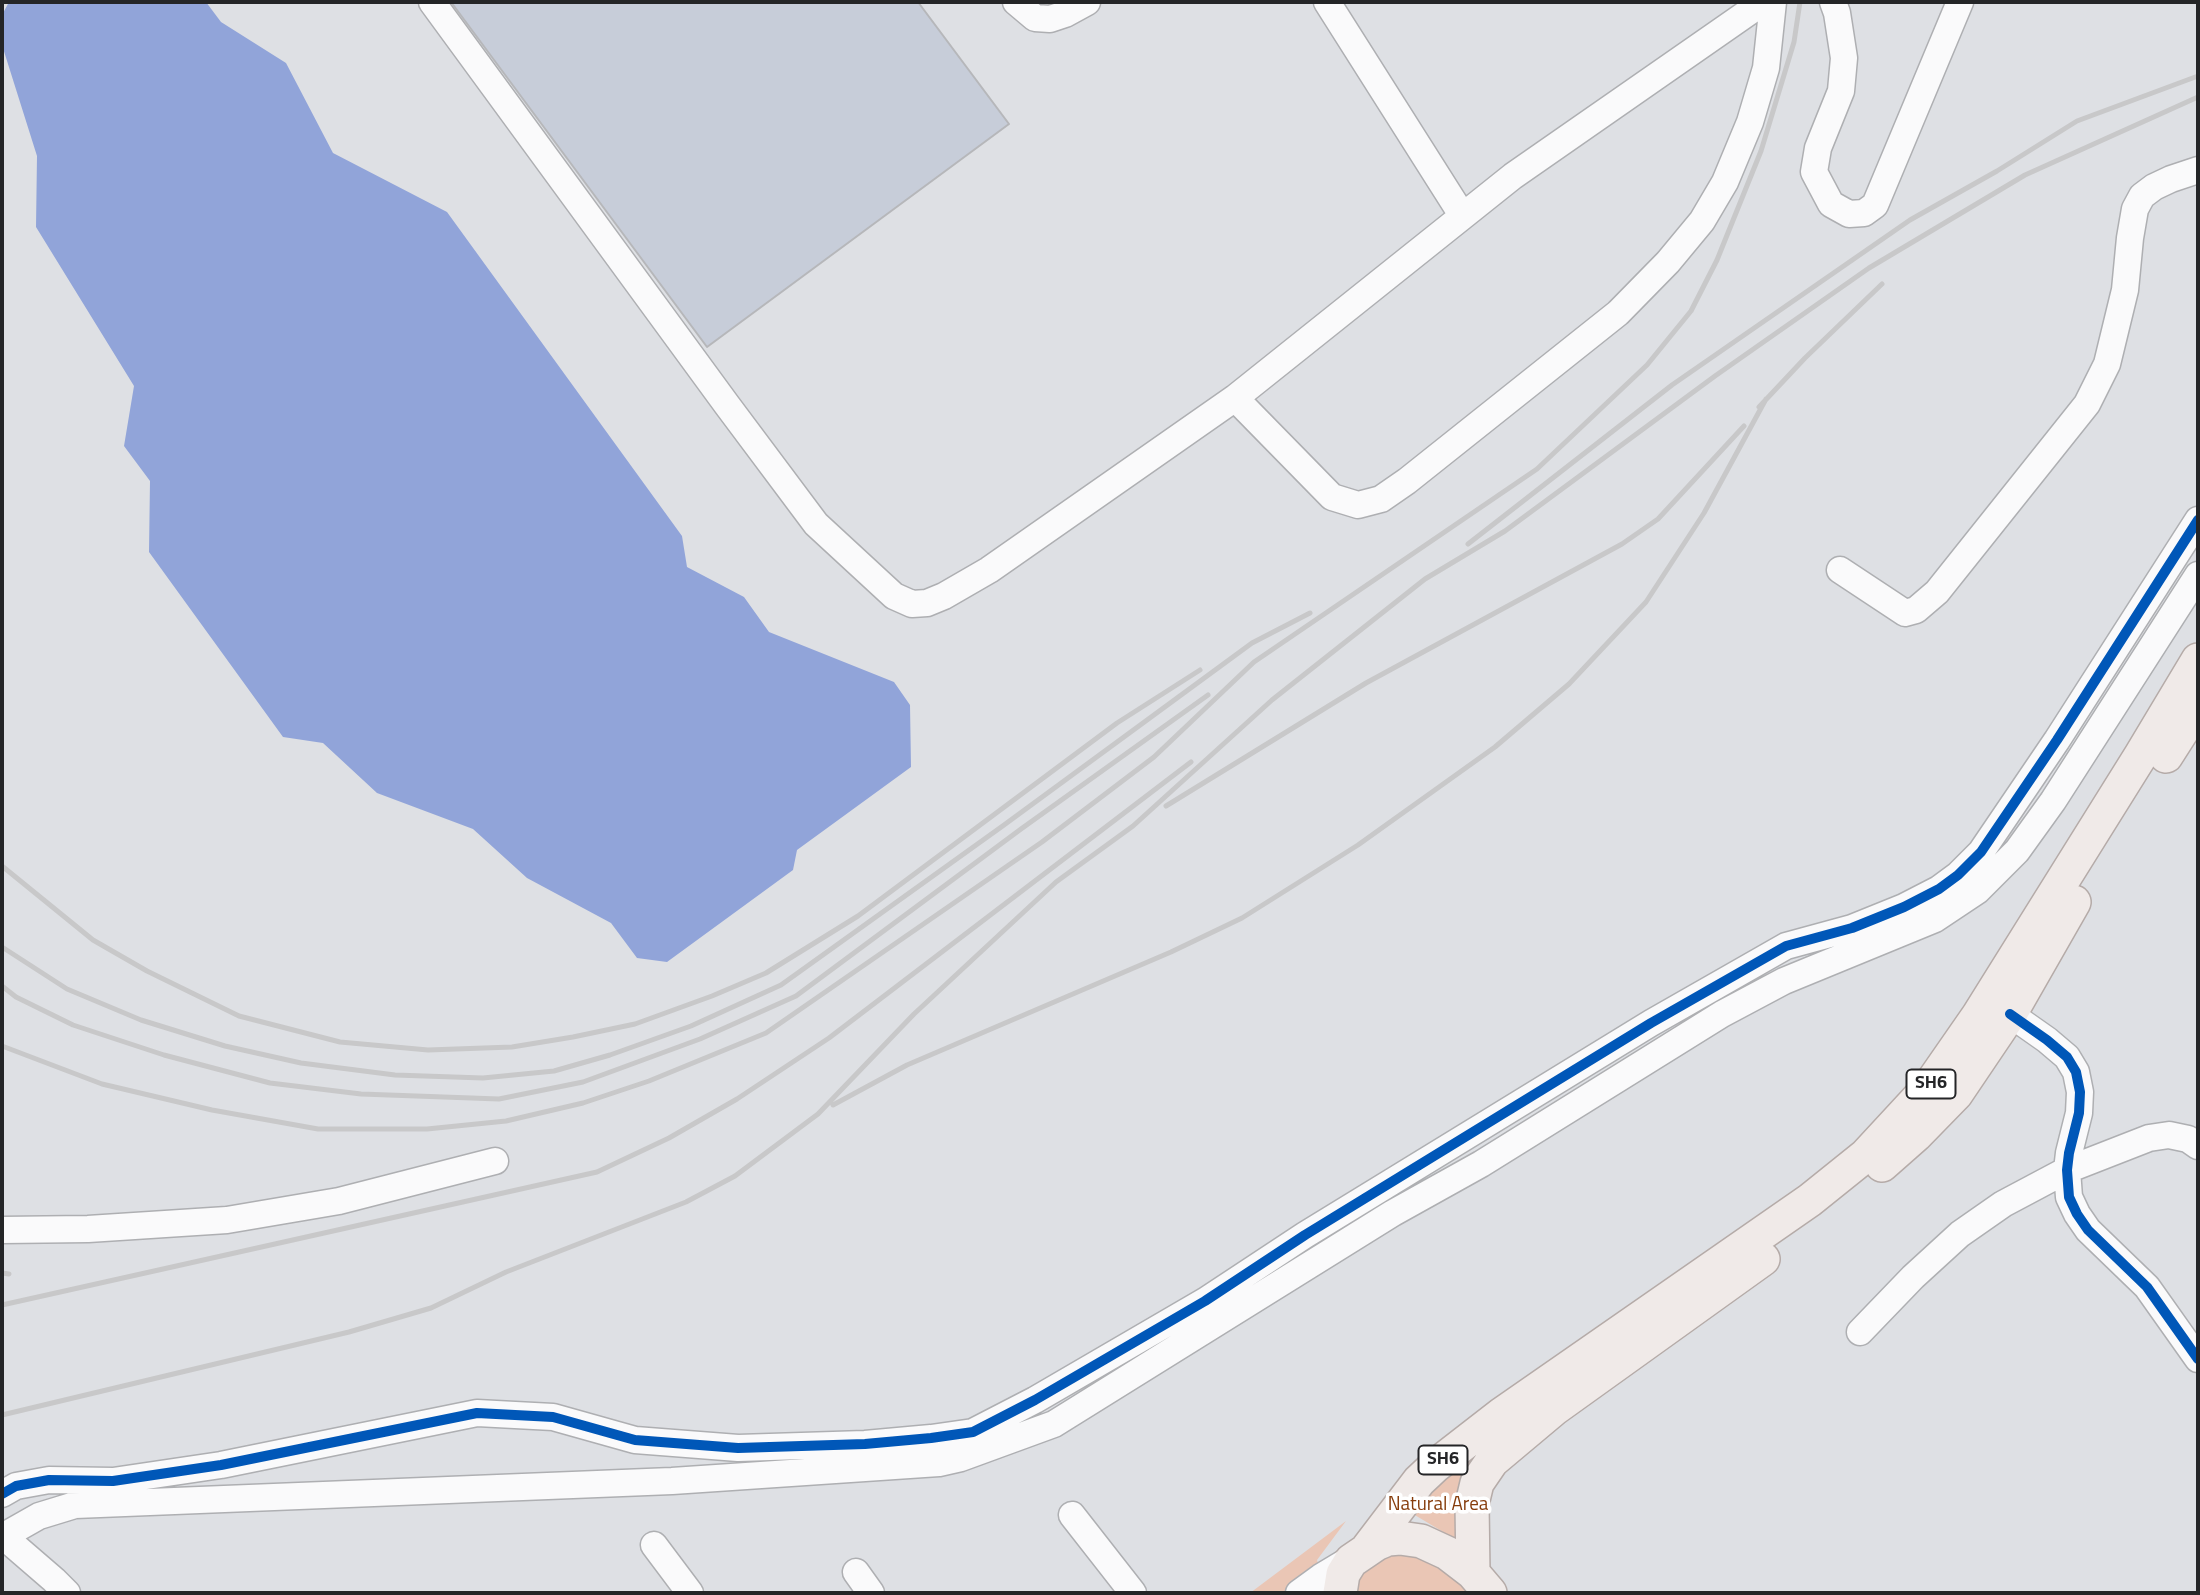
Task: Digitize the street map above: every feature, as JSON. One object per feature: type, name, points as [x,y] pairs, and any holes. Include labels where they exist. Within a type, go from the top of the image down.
[{"type":"main road","name":"SH6","points":[[1365,1550],[1419,1481],[1435,1466],[1502,1415],[1810,1200],[1866,1155],[1928,1088],[1978,1016],[2198,660]]},
{"type":"main road","name":"SH6","points":[[1482,1583],[1472,1504],[1477,1483],[1492,1461],[1554,1409],[1796,1236],[1869,1177],[1956,1094],[2010,1014],[2092,871],[2198,706]]},
{"type":"main road","name":"SH6","points":[[1340,1593],[1343,1574],[1351,1561],[1365,1550],[1388,1539],[1421,1541],[1447,1553],[1482,1583]]},
{"type":"street","points":[[432,2],[816,524],[894,596],[912,604],[927,603],[944,596],[989,570],[1235,398],[1513,176],[1763,2]]},
{"type":"street","points":[[1016,2],[1035,18],[1050,19],[1087,2]]},
{"type":"street","points":[[1326,2],[1462,215]]},
{"type":"street","points":[[1235,398],[1332,497],[1358,505],[1381,499],[1406,481],[1619,313],[1668,262],[1702,221],[1726,182],[1750,122],[1766,68],[1773,2]]},
{"type":"street","points":[[1833,2],[1844,58],[1842,91],[1818,148],[1814,172],[1831,204],[1849,214],[1864,213],[1875,205],[1960,2]]},
{"type":"street","points":[[1840,570],[1905,613],[1916,610],[1937,592],[2087,404],[2102,374],[2116,333],[2125,290],[2135,209],[2142,195],[2171,179],[2198,170]]},
{"type":"street","points":[[67,1593],[2,1536],[38,1516],[75,1505],[672,1481],[939,1463],[961,1458],[1054,1424],[1393,1213],[1481,1164],[1722,1014],[1926,910],[1939,889],[1982,852],[2198,520]]},
{"type":"street","points":[[2,1494],[16,1486],[48,1480],[113,1481],[221,1465],[477,1413],[553,1417],[635,1440],[738,1448],[865,1444],[973,1432],[1205,1301],[1305,1235],[1651,1023],[1786,946],[1926,910],[1978,891],[2017,851],[2118,701],[2198,575]]},
{"type":"street","points":[[2010,1014],[2067,1057],[2076,1072],[2080,1092],[2079,1113],[2067,1170],[2069,1196],[2077,1214],[2088,1230],[2147,1287],[2198,1359]]},
{"type":"street","points":[[1860,1332],[1913,1277],[1960,1234],[2003,1204],[2067,1170],[2149,1138],[2169,1135],[2195,1139]]},
{"type":"street","points":[[2,1230],[88,1229],[227,1220],[339,1201],[495,1161]]},
{"type":"street","points":[[1035,1399],[1054,1424]]},
{"type":"street","points":[[1072,1515],[1133,1593]]},
{"type":"street","points":[[654,1545],[690,1593]]},
{"type":"street","points":[[1299,1593],[1365,1550]]},
{"type":"green space","name":"Natural Area","points":[[1528,1410],[1458,1503],[1455,1539],[1408,1511],[1435,1479]]},
{"type":"green space","name":"Natural Area","points":[[1346,1521],[1317,1560],[1327,1593],[1250,1593]]},
{"type":"green space","points":[[1384,1547],[1436,1558],[1470,1593],[1345,1593]]},
{"type":"water","points":[[9,2],[206,2],[221,22],[286,63],[333,153],[447,212],[682,536],[687,567],[744,597],[769,632],[894,682],[910,705],[911,767],[797,850],[793,870],[667,962],[637,958],[611,923],[527,878],[473,829],[377,793],[323,743],[283,737],[149,552],[150,481],[124,446],[134,386],[36,227],[37,156],[2,45],[2,15]]},
{"type":"building","points":[[451,2],[918,2],[1009,124],[707,347]]},
{"type":"railway","points":[[2,1046],[102,1084],[212,1110],[318,1129],[427,1129],[506,1121],[583,1103],[649,1081],[766,1033],[1042,842],[1154,757],[1254,662],[1537,469],[1647,365],[1691,311],[1717,260],[1761,151],[1794,42],[1800,2]]},
{"type":"railway","points":[[1468,544],[1672,385],[1910,220],[1997,171],[2077,121],[2198,76]]},
{"type":"railway","points":[[2,1415],[349,1332],[431,1308],[506,1272],[686,1202],[735,1176],[818,1114],[914,1014],[1056,882],[1133,826],[1272,700],[1425,579],[1505,531],[1715,376],[1869,268],[2025,175],[2198,97]]},
{"type":"railway","points":[[1759,407],[1805,358],[1882,284]]},
{"type":"railway","points":[[833,1105],[907,1065],[1171,952],[1242,918],[1358,845],[1495,747],[1569,684],[1646,602],[1704,513],[1766,399]]},
{"type":"railway","points":[[1166,806],[1366,683],[1622,544],[1658,519],[1744,426]]},
{"type":"railway","points":[[2,947],[67,989],[141,1020],[225,1046],[301,1063],[395,1075],[483,1078],[554,1071],[610,1055],[691,1026],[781,985],[1252,643],[1310,613]]},
{"type":"railway","points":[[2,866],[93,940],[147,971],[239,1016],[340,1042],[428,1050],[512,1047],[635,1024],[766,973],[858,916],[1117,723],[1200,670]]},
{"type":"railway","points":[[2,986],[16,997],[73,1025],[164,1055],[270,1083],[361,1094],[499,1099],[583,1082],[700,1039],[796,996],[1021,829],[1208,695]]},
{"type":"railway","points":[[2,1305],[597,1172],[669,1138],[737,1099],[829,1038],[1191,762]]},
{"type":"railway","points":[[2,1273],[9,1274]]},
{"type":"cycle path","points":[[2,1494],[16,1486],[49,1480],[113,1481],[221,1465],[477,1413],[553,1417],[635,1440],[738,1448],[865,1444],[973,1432],[1035,1400],[1205,1301],[1305,1235],[1651,1023],[1786,946],[1852,928],[1904,907],[1939,889],[1958,875],[1981,852],[2057,740],[2198,520]]},
{"type":"cycle path","points":[[2010,1014],[2067,1057],[2076,1072],[2080,1092],[2079,1113],[2067,1170],[2069,1197],[2077,1214],[2088,1230],[2147,1287],[2198,1359]]}]
